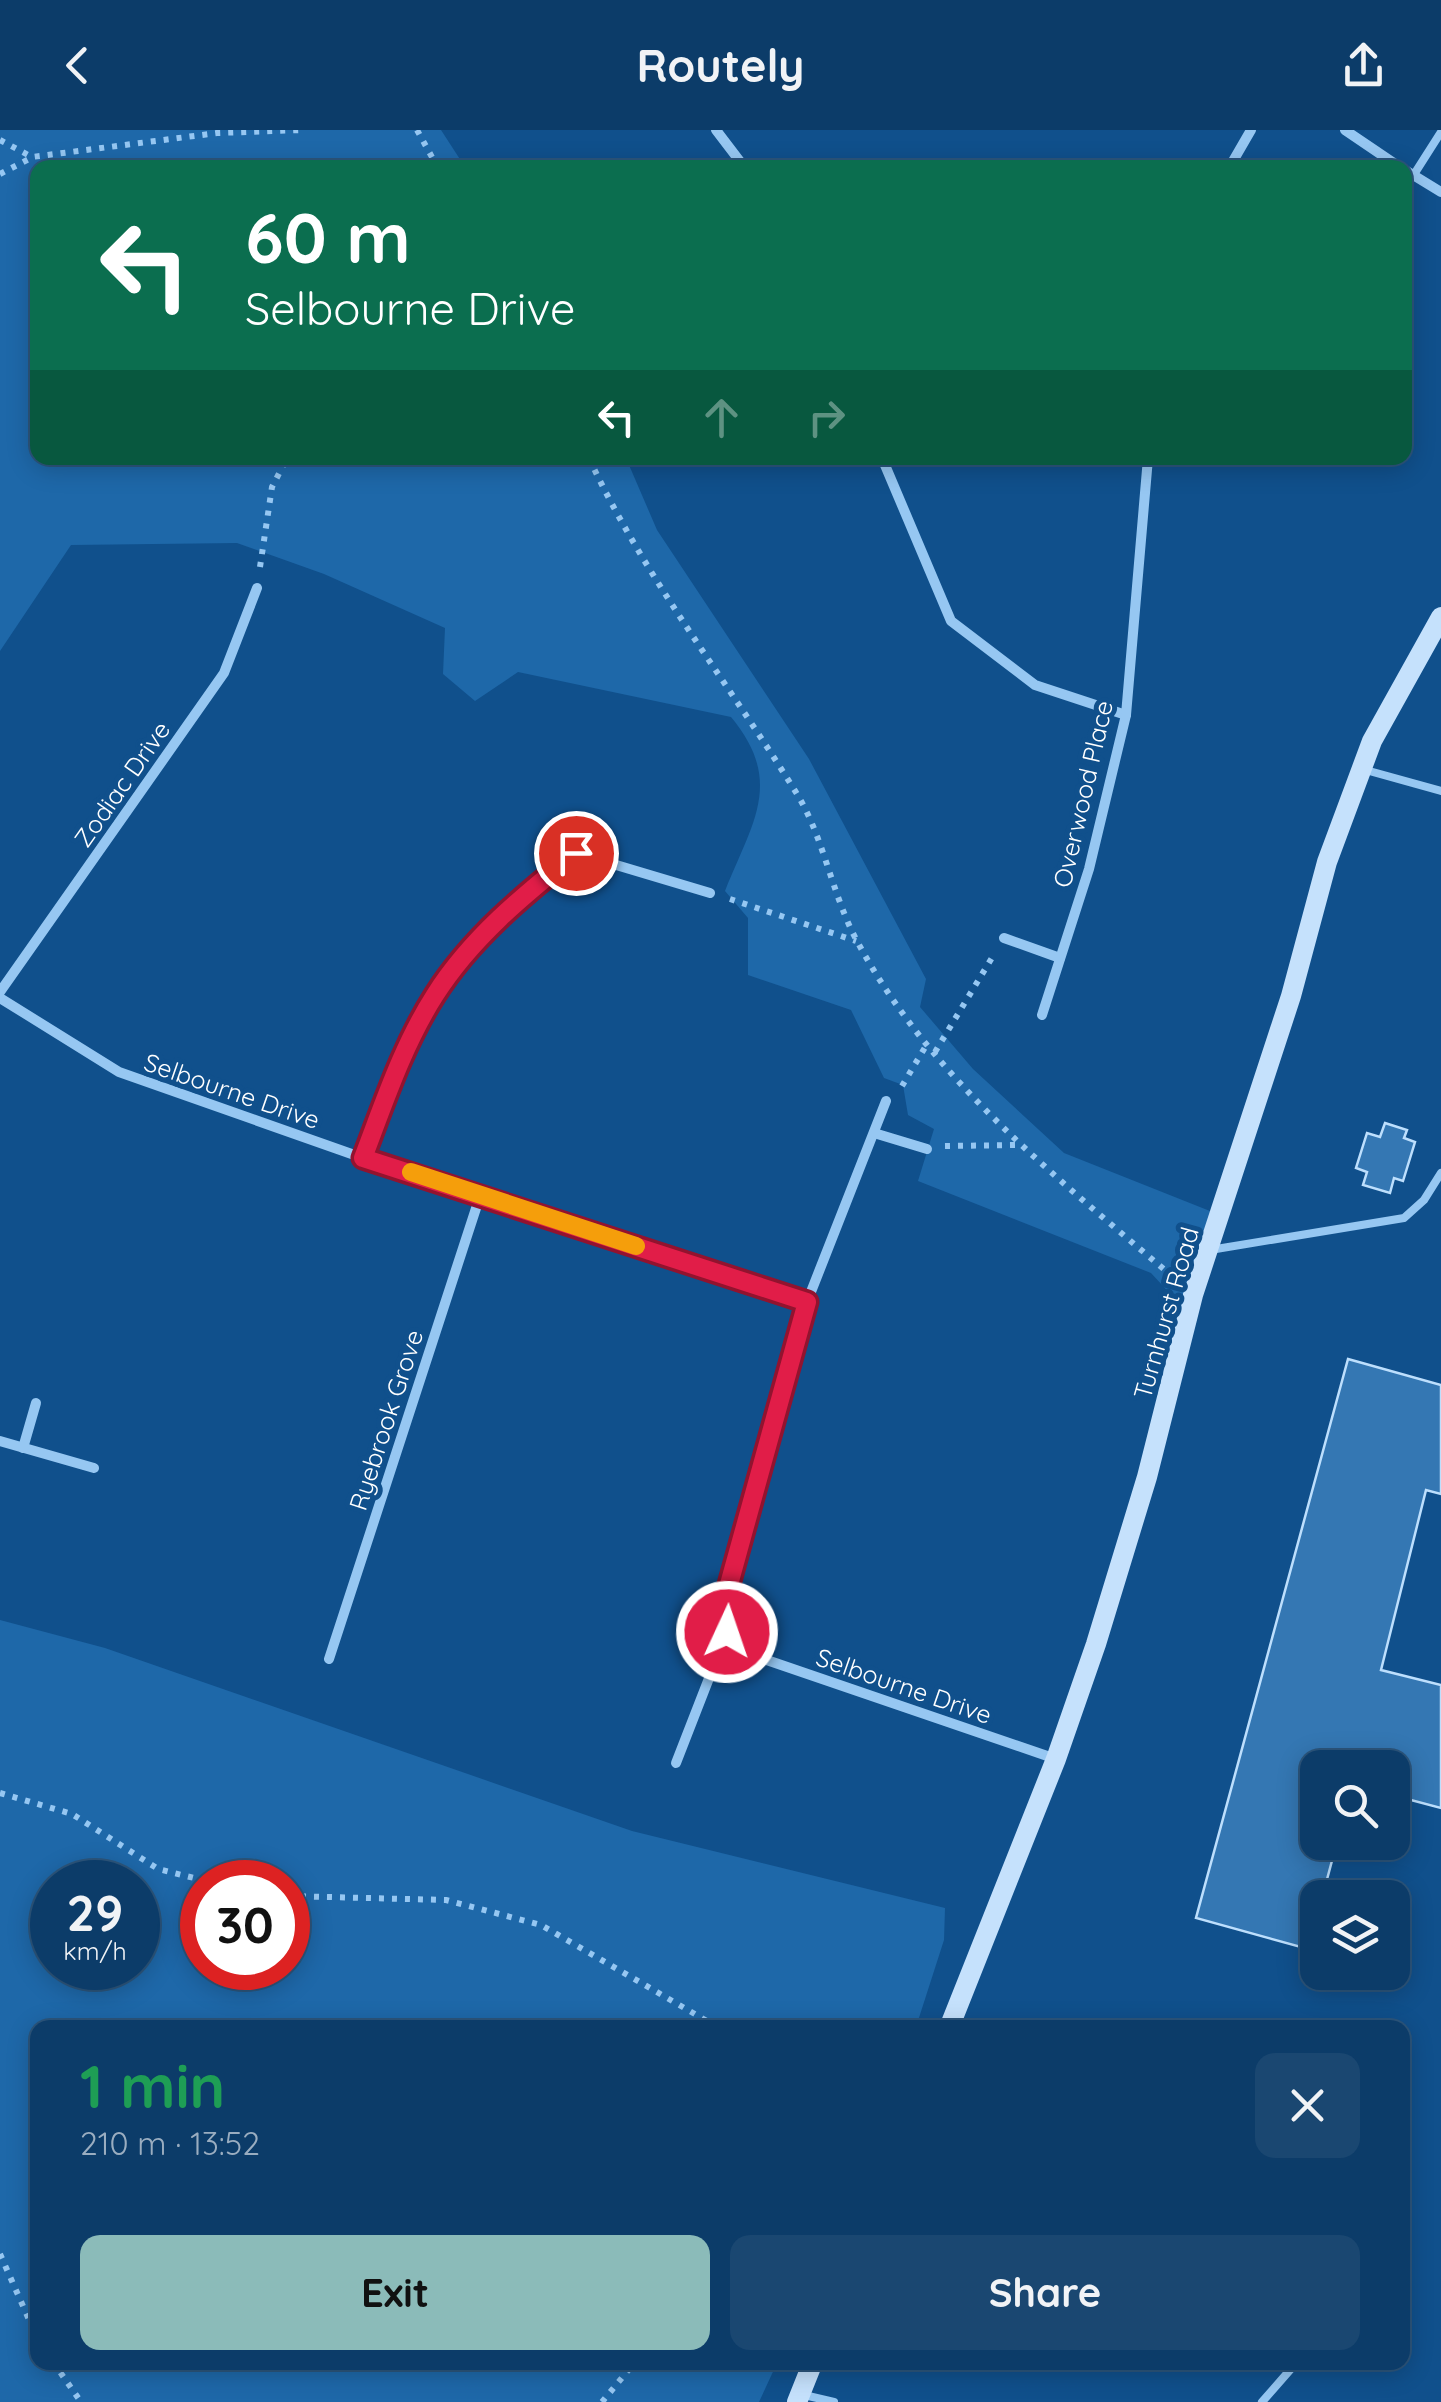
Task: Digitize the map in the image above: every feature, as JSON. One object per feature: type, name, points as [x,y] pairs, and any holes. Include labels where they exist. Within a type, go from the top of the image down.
[{"type":"street","points":[[716,130],[739,160]]},
{"type":"street","points":[[1234,160],[1251,130]]},
{"type":"street","points":[[1345,130],[1390,160]]},
{"type":"street","points":[[1412,175],[1441,192]]},
{"type":"street","points":[[885,465],[951,621],[1035,686],[1126,715]]},
{"type":"street","name":"Overwood Place","points":[[1042,1016],[1089,869],[1126,715],[1147,465]]},
{"type":"street","name":"Zodiac Drive","points":[[0,995],[224,673],[257,588]]},
{"type":"street","name":"Turnhurst Road","points":[[952,2020],[1056,1760],[1147,1477],[1193,1295],[1291,996],[1327,862],[1372,741],[1441,617]]},
{"type":"street","points":[[363,1158],[394,1077],[434,996],[506,911],[576,853],[616,861],[710,893]]},
{"type":"street","points":[[1004,938],[1060,958]]},
{"type":"street","name":"Selbourne Drive","points":[[0,995],[119,1072],[363,1158],[481,1193],[807,1302]]},
{"type":"street","points":[[676,1763],[727,1632],[728,1588],[807,1302],[886,1101]]},
{"type":"street","points":[[874,1133],[926,1149]]},
{"type":"street","name":"Ryebrook Grove","points":[[328,1659],[481,1193]]},
{"type":"street","points":[[23,1448],[36,1403]]},
{"type":"street","points":[[0,1441],[94,1468]]},
{"type":"street","name":"Selbourne Drive","points":[[727,1632],[761,1658],[1056,1760]]},
{"type":"street","points":[[798,2398],[810,2370]]},
{"type":"lane","points":[[1412,164],[1441,132]]},
{"type":"lane","points":[[1362,769],[1441,790]]},
{"type":"lane","points":[[1210,1250],[1404,1218],[1424,1200],[1441,1173]]},
{"type":"lane","points":[[1262,2402],[1290,2370]]},
{"type":"lane","points":[[798,2398],[834,2402]]},
{"type":"path","points":[[0,174],[32,157],[218,133],[303,130]]},
{"type":"path","points":[[417,130],[434,160]]},
{"type":"path","points":[[0,140],[32,157]]},
{"type":"path","points":[[257,588],[272,487],[283,465]]},
{"type":"path","points":[[593,465],[699,648],[800,798],[857,942],[927,1044],[1019,1145],[1193,1295]]},
{"type":"path","points":[[710,893],[857,942]]},
{"type":"path","points":[[934,1052],[1004,938]]},
{"type":"path","points":[[886,1101],[903,1085],[927,1044]]},
{"type":"path","points":[[926,1149],[1019,1145]]},
{"type":"path","points":[[0,1794],[72,1814],[158,1868],[180,1874]]},
{"type":"path","points":[[310,1897],[446,1900],[540,1925],[705,2020]]},
{"type":"path","points":[[0,2254],[30,2322]]},
{"type":"path","points":[[59,2370],[81,2402]]},
{"type":"path","points":[[606,2400],[629,2370]]},
{"type":"shaded area","points":[[0,130],[441,130],[460,160],[30,160],[30,465],[629,465],[657,530],[809,759],[926,979],[920,1007],[973,1069],[1064,1153],[1220,1215],[1188,1313],[1151,1273],[918,1181],[934,1129],[908,1115],[903,1085],[884,1078],[851,1010],[748,975],[748,918],[725,891],[753,823],[760,783],[757,762],[731,717],[518,672],[475,701],[443,674],[445,628],[324,574],[237,543],[71,545],[0,651]]},
{"type":"shaded area","points":[[0,1620],[105,1648],[632,1831],[945,1908],[944,1940],[918,2020],[30,2020],[30,2370],[774,2370],[759,2402],[0,2402]]},
{"type":"building","points":[[1385,1123],[1407,1130],[1404,1138],[1415,1142],[1403,1181],[1394,1178],[1390,1193],[1363,1185],[1367,1172],[1356,1168],[1367,1133],[1380,1137]]},
{"type":"building","points":[[1348,1359],[1441,1385],[1441,1494],[1426,1490],[1381,1670],[1441,1685],[1441,1808],[1410,1800],[1410,1750],[1300,1750],[1300,1860],[1332,1860],[1327,1880],[1300,1880],[1300,1947],[1196,1918]]},
{"type":"slow traffic","points":[[411,1172],[636,1246]]},
{"type":"route","points":[[576,853],[518,899],[472,946],[434,996],[394,1077],[363,1158],[481,1193],[807,1302],[728,1588],[727,1632]]}]
